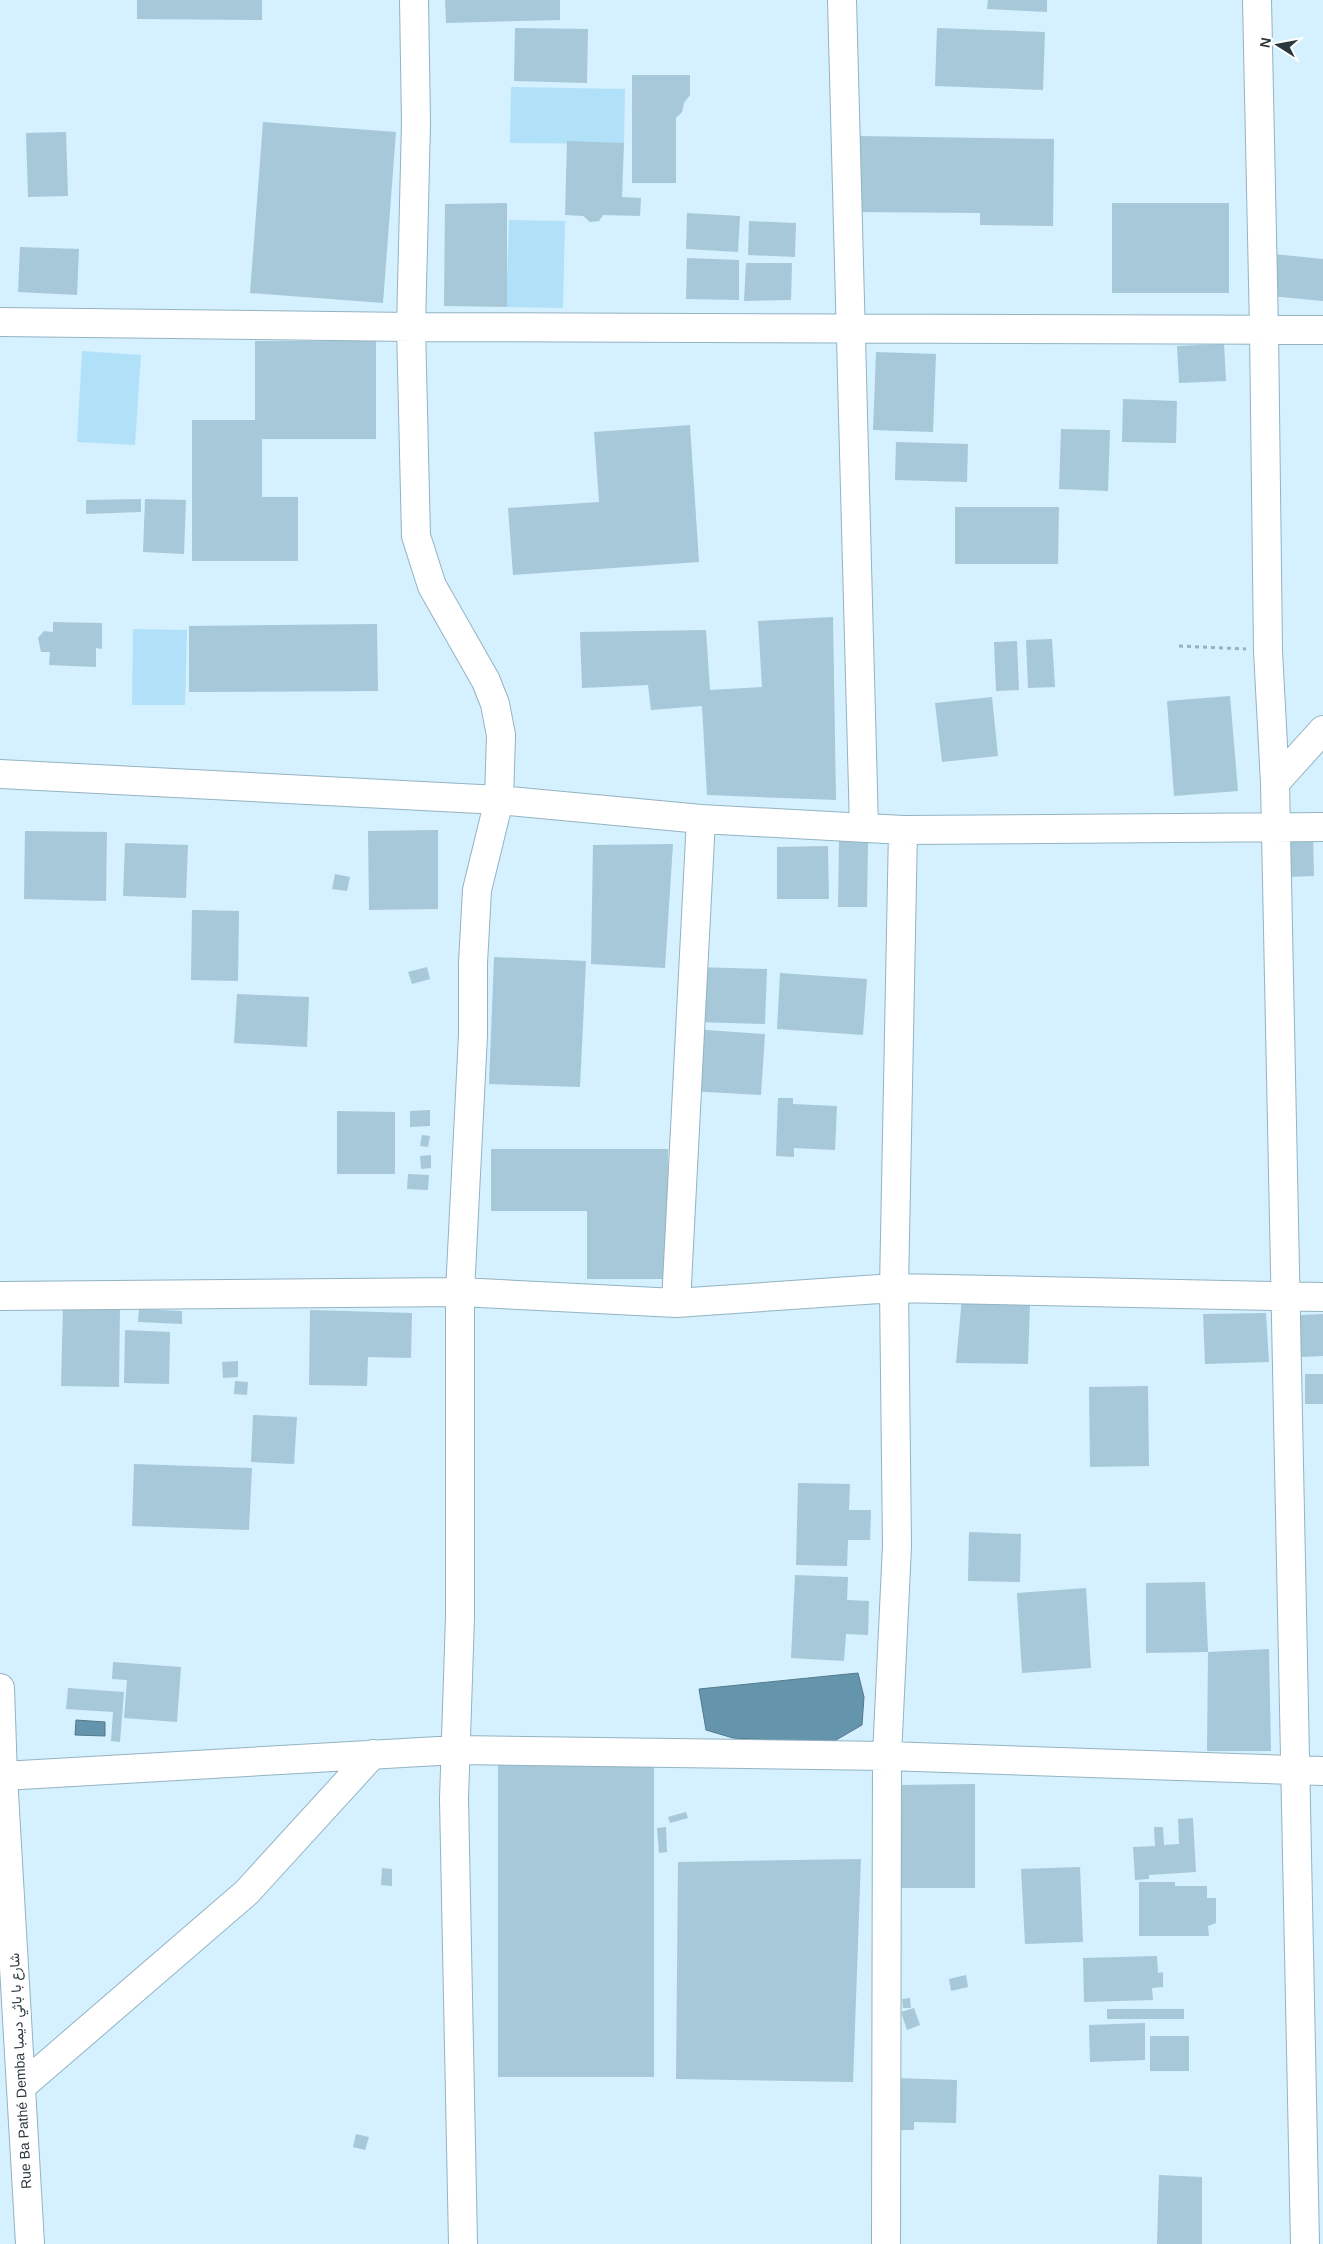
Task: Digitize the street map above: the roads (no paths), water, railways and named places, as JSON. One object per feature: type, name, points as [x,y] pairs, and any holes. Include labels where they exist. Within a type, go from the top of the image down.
[{"type":"street","points":[[414,0],[416,123],[412,327],[416,536],[432,586],[486,681],[495,704],[501,735],[499,800],[477,890],[473,963],[473,1034],[460,1292],[460,1617],[454,1799],[463,2244]]},
{"type":"street","points":[[842,0],[864,828]]},
{"type":"street","points":[[1257,0],[1268,651],[1275,783],[1305,2244]]},
{"type":"street","points":[[0,322],[412,327],[1323,330]]},
{"type":"street","points":[[1275,783],[1323,730]]},
{"type":"street","points":[[0,774],[499,800],[701,819],[903,830],[1323,828]]},
{"type":"street","points":[[676,1303],[701,819]]},
{"type":"street","points":[[886,2244],[887,1756],[897,1546],[894,1288],[903,830]]},
{"type":"street","points":[[0,1296],[460,1292],[676,1303],[894,1288],[1323,1297]]},
{"type":"street","name":"Rue Ba Pathé Demba شارع با باثي ديمبا","points":[[0,1688],[3,1776],[30,2244]]},
{"type":"street","points":[[3,1776],[456,1750],[887,1756],[1323,1771]]},
{"type":"street","points":[[21,2087],[247,1892],[373,1754]]}]
